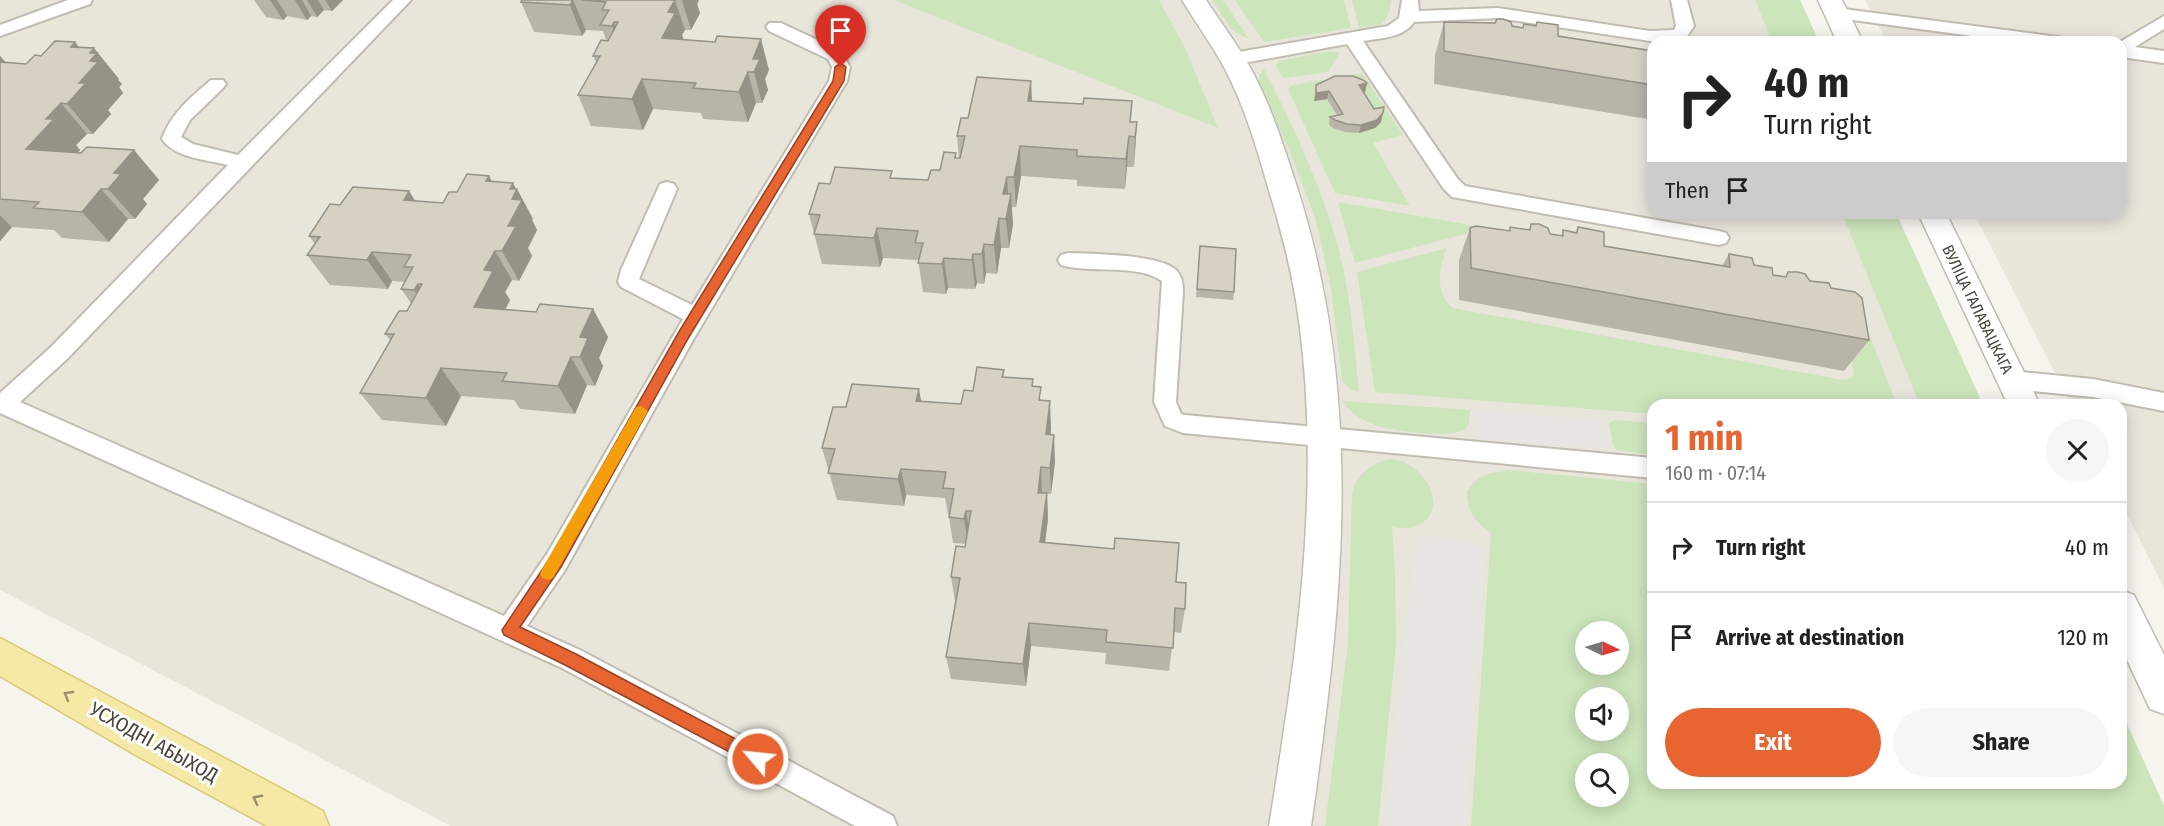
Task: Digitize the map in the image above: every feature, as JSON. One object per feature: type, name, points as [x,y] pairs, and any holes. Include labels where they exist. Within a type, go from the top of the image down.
[{"type":"main road","name":"УСХОДНІ АБЫХОД","points":[[0,656],[153,743],[308,826]]},
{"type":"street","points":[[1194,0],[1233,59],[1271,152],[1299,236],[1324,392],[1327,487],[1320,607],[1305,730],[1290,826]]},
{"type":"street","points":[[1833,6],[1847,36]]},
{"type":"street","name":"ВУЛІЦА ГАЛАВАЦКАГА","points":[[1935,219],[2018,393]]},
{"type":"street","points":[[2127,619],[2164,696]]},
{"type":"lane","points":[[0,32],[84,0]]},
{"type":"lane","points":[[403,0],[59,353],[1,404],[571,659],[883,826]]},
{"type":"lane","points":[[1233,59],[1392,31],[1404,24],[1410,9],[1498,13],[1650,36],[1670,36],[1680,34],[1685,26],[1679,0]]},
{"type":"lane","points":[[1833,6],[2020,36]]},
{"type":"lane","points":[[2127,46],[2164,21]]},
{"type":"lane","points":[[509,630],[555,562],[695,316],[841,73],[839,60],[835,55],[775,27]]},
{"type":"lane","points":[[1352,38],[1450,183],[1459,192],[1719,238]]},
{"type":"lane","points":[[2127,51],[2164,57]]},
{"type":"lane","points":[[217,84],[180,121],[172,132],[171,139],[187,149],[243,162]]},
{"type":"lane","points":[[667,189],[631,270],[628,282],[695,316]]},
{"type":"lane","points":[[1068,260],[1148,267],[1161,270],[1168,275],[1173,283],[1173,292],[1165,402],[1173,420],[1183,424],[1647,467]]},
{"type":"lane","points":[[2018,393],[2093,388],[2164,402]]},
{"type":"shaded area","points":[[0,0],[1800,0],[1816,36],[1647,36],[1647,219],[1899,219],[1980,399],[1647,399],[1647,789],[2127,789],[2127,724],[2164,806],[2164,826],[451,826],[0,590]]},
{"type":"shaded area","points":[[1865,0],[2164,0],[2164,588],[2127,515],[2127,399],[2068,399],[1977,219],[2127,219],[2127,36],[1884,36]]},
{"type":"shaded area","points":[[1474,410],[1601,420],[1607,449],[1477,439]]},
{"type":"shaded area","points":[[1417,533],[1485,547],[1465,826],[1384,826]]},
{"type":"green space","points":[[894,0],[1159,0],[1186,50],[1218,128]]},
{"type":"green space","points":[[1212,0],[1223,0],[1249,39],[1233,31]]},
{"type":"green space","points":[[1235,0],[1344,0],[1351,28],[1264,42]]},
{"type":"green space","points":[[1352,0],[1391,0],[1389,14],[1382,24],[1359,28]]},
{"type":"green space","points":[[1755,0],[1800,0],[1816,36],[1770,36]]},
{"type":"green space","points":[[1324,52],[1340,52],[1328,72],[1285,78],[1282,77],[1276,65],[1279,61]]},
{"type":"green space","points":[[1264,69],[1306,156],[1338,247],[1349,301],[1359,392],[1352,390],[1342,381],[1331,288],[1316,221],[1292,157],[1259,82],[1259,76]]},
{"type":"green space","points":[[1362,73],[1403,135],[1373,143],[1410,206],[1335,193],[1288,89],[1293,85]]},
{"type":"green space","points":[[1338,202],[1488,228],[1355,263]]},
{"type":"green space","points":[[1844,219],[1899,219],[1980,399],[1918,399]]},
{"type":"green space","points":[[1447,248],[1440,271],[1440,280],[1443,295],[1453,308],[1843,380],[1852,378],[1854,374],[1845,328],[1854,296],[1895,399],[1647,399],[1647,414],[1375,392],[1357,272]]},
{"type":"green space","points":[[1342,401],[1470,410],[1469,423],[1465,429],[1446,434],[1402,431],[1367,422],[1353,413]]},
{"type":"green space","points":[[1615,420],[1647,423],[1647,454],[1616,450],[1609,423]]},
{"type":"green space","points":[[1392,459],[1416,470],[1431,491],[1433,503],[1431,513],[1424,522],[1409,528],[1392,527],[1396,645],[1378,826],[1325,826],[1348,643],[1352,493],[1362,474],[1378,462]]},
{"type":"green space","points":[[1508,470],[1647,483],[1647,789],[2127,789],[2127,724],[2164,806],[2164,826],[1471,826],[1491,533],[1473,516],[1469,506],[1467,492],[1479,479],[1489,474]]},
{"type":"building","points":[[522,0],[573,0],[570,5],[521,2]]},
{"type":"building","points":[[582,0],[675,0],[668,12],[675,13],[662,38],[715,42],[717,36],[761,39],[753,59],[760,59],[754,72],[748,72],[739,92],[693,88],[696,83],[642,79],[632,99],[578,95],[600,56],[593,56],[601,40],[608,41],[618,22],[614,22],[612,26],[600,25],[609,10],[602,10],[606,2]]},
{"type":"building","points":[[1497,19],[1503,19],[1511,22],[1512,26],[1523,28],[1524,24],[1536,26],[1537,22],[1558,25],[1558,36],[1647,50],[1647,84],[1444,51],[1444,22],[1495,23]]},
{"type":"building","points":[[55,41],[75,42],[71,47],[94,48],[90,53],[97,53],[90,61],[98,62],[79,83],[86,83],[67,104],[61,103],[46,119],[54,119],[26,149],[81,153],[87,147],[134,150],[114,173],[121,174],[108,189],[101,189],[82,212],[33,208],[39,202],[0,199],[0,62],[26,64],[35,55],[41,56]]},
{"type":"building","points":[[1335,76],[1353,76],[1367,83],[1359,85],[1374,109],[1384,107],[1383,113],[1377,120],[1361,125],[1347,124],[1330,117],[1343,114],[1329,91],[1316,93],[1316,85]]},
{"type":"building","points":[[977,77],[1031,81],[1028,101],[1083,104],[1084,98],[1132,101],[1130,122],[1137,122],[1135,137],[1129,136],[1126,159],[1077,156],[1077,150],[1020,146],[1014,177],[1007,177],[1003,194],[1011,194],[1006,219],[999,218],[994,245],[984,244],[982,254],[973,254],[972,260],[944,258],[942,264],[918,263],[923,243],[915,243],[918,231],[877,228],[874,238],[814,234],[820,215],[809,214],[819,183],[830,184],[835,167],[892,171],[890,178],[928,180],[931,170],[940,170],[944,152],[956,153],[955,158],[960,158],[965,136],[957,136],[961,118],[968,118]]},
{"type":"building","points":[[467,174],[489,176],[486,181],[513,183],[510,189],[517,189],[512,199],[522,200],[508,226],[516,226],[502,251],[495,251],[484,270],[493,271],[474,307],[536,312],[540,304],[593,309],[580,337],[588,338],[580,357],[571,357],[558,386],[502,381],[507,373],[441,368],[426,398],[360,393],[394,334],[385,334],[399,311],[407,311],[422,284],[418,284],[414,290],[401,289],[413,267],[404,267],[411,255],[372,252],[367,260],[307,255],[320,237],[309,236],[330,204],[340,205],[353,187],[409,191],[404,200],[443,203],[449,192],[457,192]]},
{"type":"building","points":[[1531,224],[1539,224],[1548,228],[1550,234],[1563,236],[1563,230],[1577,233],[1578,227],[1604,232],[1604,246],[1730,267],[1729,254],[1752,258],[1754,265],[1772,268],[1773,275],[1786,277],[1788,272],[1805,274],[1810,281],[1829,283],[1831,288],[1855,292],[1862,298],[1869,340],[1471,268],[1470,228],[1476,226],[1510,231],[1510,227],[1530,230]]},
{"type":"building","points":[[1200,246],[1236,249],[1234,292],[1197,289]]},
{"type":"building","points":[[977,367],[1004,370],[1002,377],[1033,379],[1032,386],[1041,387],[1039,400],[1050,401],[1046,434],[1054,435],[1050,468],[1041,467],[1038,493],[1047,493],[1040,542],[1114,549],[1115,538],[1179,543],[1176,582],[1186,583],[1185,609],[1175,608],[1173,648],[1106,642],[1107,630],[1029,623],[1023,664],[946,657],[960,578],[951,577],[956,546],[965,547],[971,511],[966,511],[964,519],[949,517],[954,489],[943,488],[946,472],[901,469],[898,479],[828,473],[835,449],[822,448],[833,407],[846,407],[852,384],[919,389],[916,401],[961,404],[964,390],[973,391]]},
{"type":"slow traffic","points":[[548,574],[641,411]]},
{"type":"route","points":[[758,759],[571,659],[509,630],[555,562],[685,334],[838,81],[841,67]]}]
